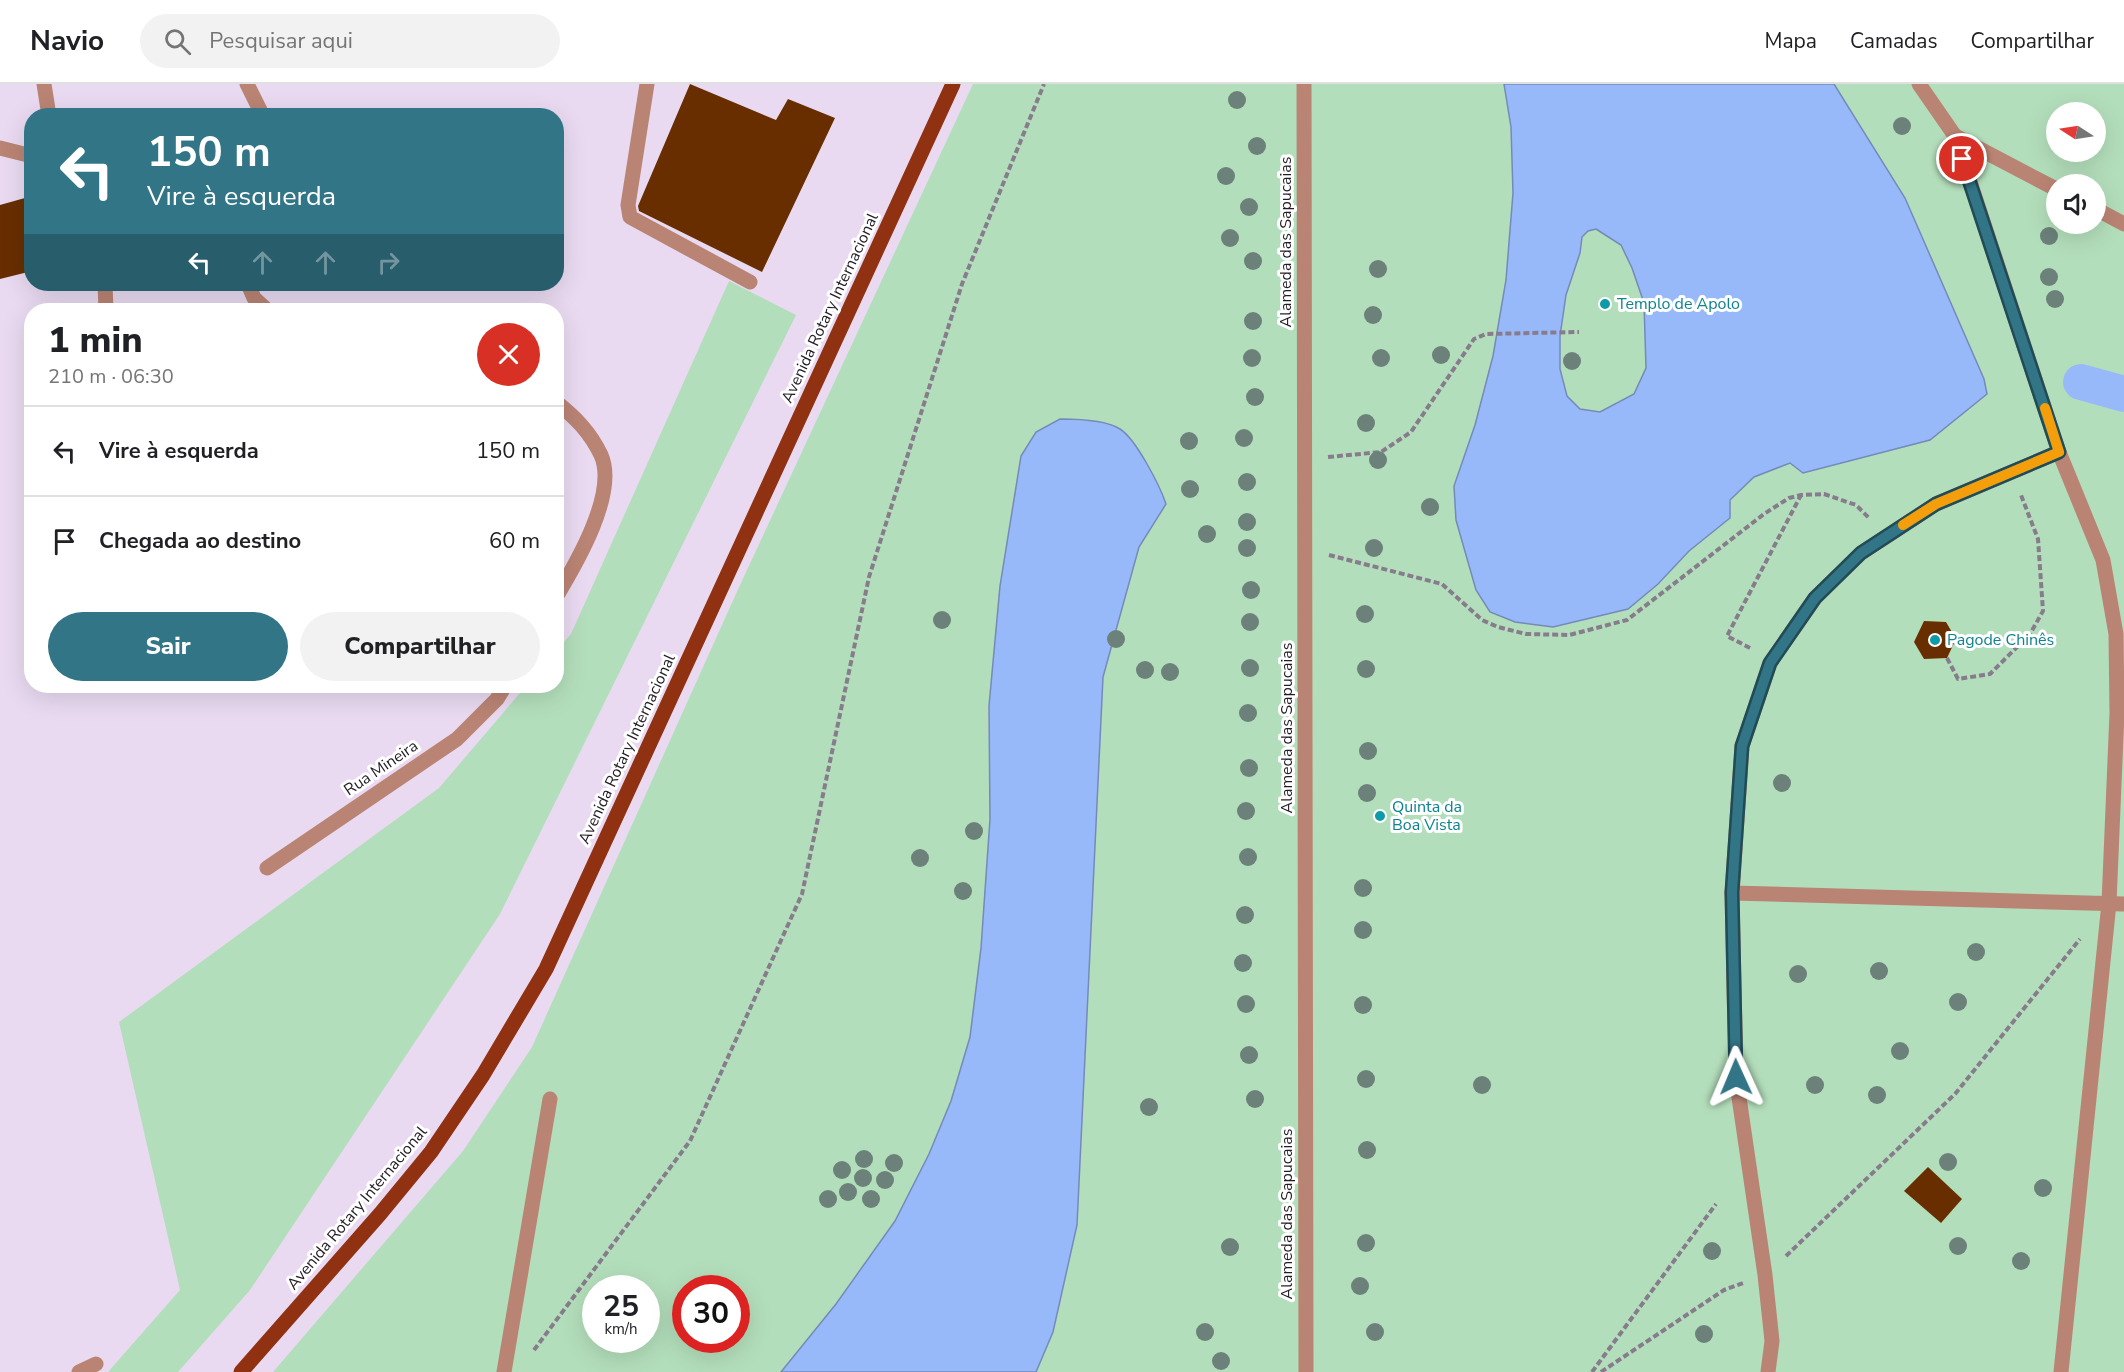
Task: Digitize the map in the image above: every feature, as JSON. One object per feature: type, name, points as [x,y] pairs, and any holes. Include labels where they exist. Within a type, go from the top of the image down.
[{"type":"main road","name":"Avenida Rotary Internacional","points":[[241,1372],[380,1214],[431,1152],[483,1075],[546,969],[953,84]]},
{"type":"street","points":[[44,84],[48,108]]},
{"type":"street","points":[[247,84],[259,108]]},
{"type":"street","points":[[647,84],[627,205],[630,217],[750,282]]},
{"type":"street","name":"Alameda das Sapucaias","points":[[1304,84],[1306,1372]]},
{"type":"street","points":[[1919,84],[1955,136],[2059,452],[2103,560],[2116,634],[2116,903],[2061,1372]]},
{"type":"street","points":[[1955,136],[2046,184]]},
{"type":"street","points":[[0,148],[24,154]]},
{"type":"street","points":[[2106,214],[2124,224]]},
{"type":"street","points":[[564,408],[580,421],[602,456],[604,480],[598,514],[579,558],[564,583]]},
{"type":"street","points":[[1768,1372],[1772,1341],[1766,1275],[1736,1077],[1732,892],[1742,746],[1772,660],[1815,598],[1861,553],[1936,504],[2059,452]]},
{"type":"street","name":"Rua Mineira","points":[[267,868],[457,739],[501,693]]},
{"type":"street","points":[[1732,892],[2116,903]]},
{"type":"street","points":[[504,1372],[550,1099]]},
{"type":"street","points":[[80,1372],[96,1364]]},
{"type":"path","points":[[531,1353],[690,1141],[802,894],[869,577],[962,284],[1044,84]]},
{"type":"path","points":[[1305,459],[1381,452],[1411,432],[1474,339],[1486,334],[1579,332]]},
{"type":"path","points":[[1947,658],[1958,679],[1990,674],[2030,634],[2043,611],[2038,538],[2020,493],[2000,477]]},
{"type":"path","points":[[1305,548],[1442,584],[1482,620],[1498,627],[1526,634],[1569,635],[1627,620],[1764,514],[1789,498],[1824,494],[1856,505],[1887,535]]},
{"type":"path","points":[[1772,660],[1727,636],[1801,495]]},
{"type":"path","points":[[1601,1372],[1724,1290],[1766,1275],[1955,1094],[2116,903]]},
{"type":"path","points":[[1592,1372],[1716,1204]]},
{"type":"green space","name":"Quinta da Boa Vista","points":[[973,84],[2124,84],[2124,1372],[273,1372],[463,1151],[532,1047],[740,585]]},
{"type":"green space","points":[[729,281],[796,315],[500,914],[250,1290],[178,1372],[108,1372],[180,1290],[119,1022],[439,788],[520,693],[564,693],[564,642],[571,634]]},
{"type":"water","points":[[1504,84],[1834,84],[1905,198],[1984,379],[1987,394],[1930,440],[1803,473],[1790,463],[1754,477],[1730,500],[1730,518],[1689,551],[1658,584],[1628,609],[1553,627],[1515,622],[1490,612],[1476,590],[1456,520],[1454,486],[1475,425],[1493,356],[1506,280],[1513,193],[1511,127]],"holes":[[[1596,229],[1621,245],[1644,303],[1646,368],[1634,394],[1600,412],[1580,409],[1567,396],[1560,369],[1560,336],[1566,295],[1580,253],[1582,237],[1588,231]]]},
{"type":"water","points":[[1060,419],[1099,422],[1120,429],[1140,452],[1166,504],[1139,547],[1103,677],[1077,1225],[1053,1332],[1036,1372],[781,1372],[836,1304],[895,1221],[929,1154],[951,1101],[970,1037],[981,948],[990,819],[989,706],[1000,586],[1021,456],[1036,432]]},
{"type":"building","points":[[690,84],[776,120],[788,99],[835,118],[762,272],[639,211],[638,206]]},
{"type":"building","points":[[24,198],[24,273],[0,279],[0,205]]},
{"type":"building","name":"Pagode Chinês","points":[[1924,621],[1946,622],[1956,639],[1947,658],[1924,659],[1914,642]]},
{"type":"building","points":[[1928,1167],[1962,1199],[1941,1223],[1904,1191]]},
{"type":"waterway","points":[[2081,382],[2124,394]]},
{"type":"slow traffic","points":[[1903,525],[1936,504],[2059,452],[2045,408]]},
{"type":"place","name":"Templo de Apolo","points":[[1605,304]]},
{"type":"place","name":"Pagode Chinês","points":[[1935,640]]},
{"type":"place","name":"Quinta da Boa Vista","points":[[1380,816]]},
{"type":"route","points":[[1736,1077],[1732,892],[1742,746],[1770,663],[1815,598],[1861,553],[1936,504],[2059,452],[1962,159]]}]
